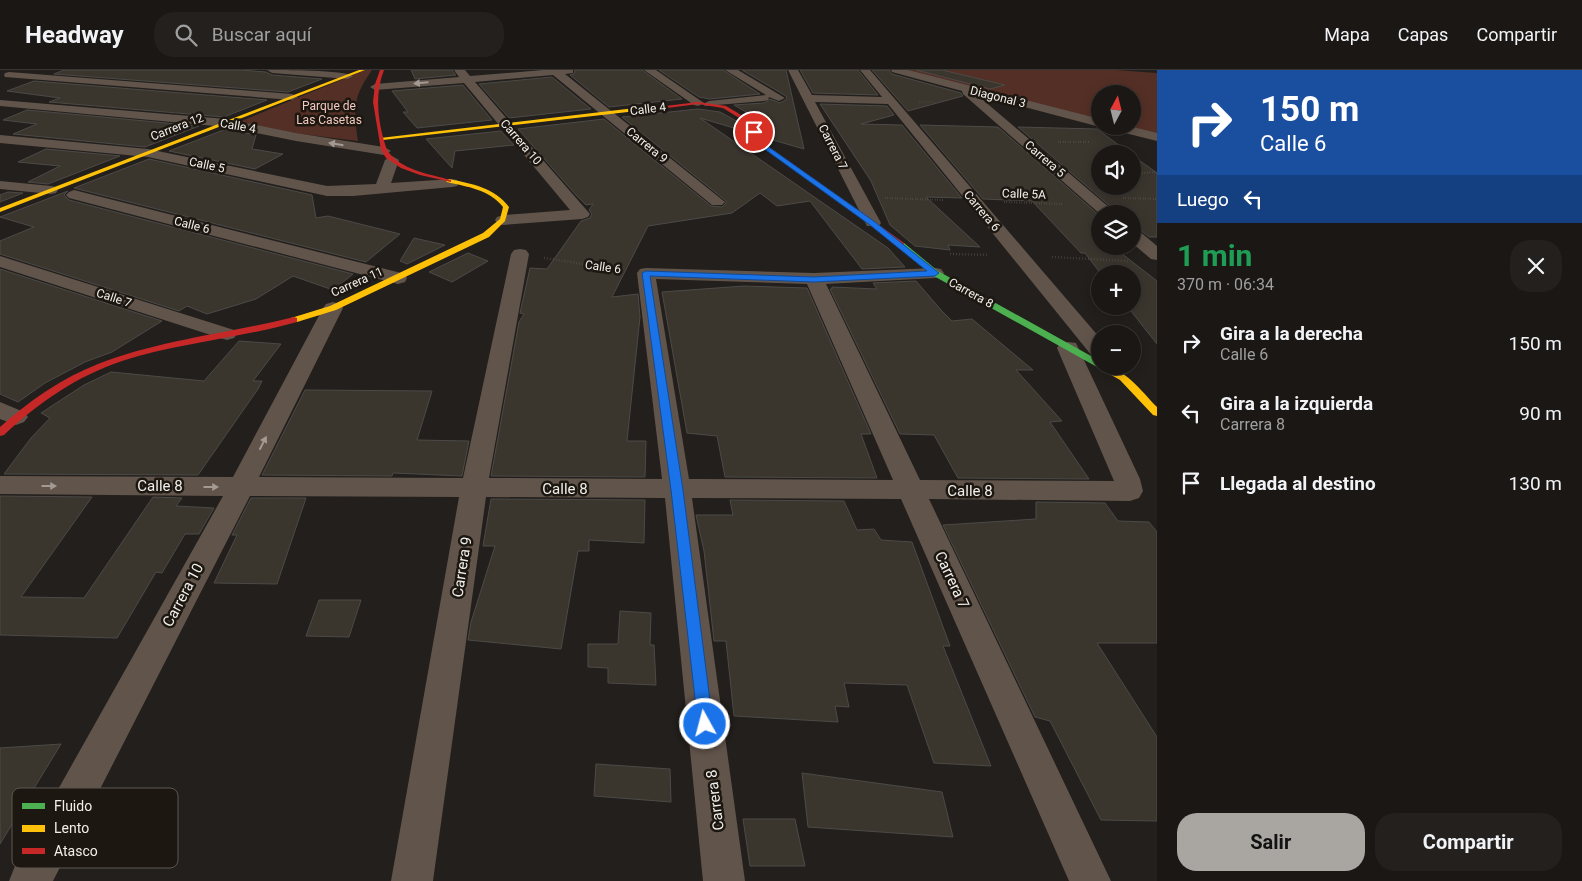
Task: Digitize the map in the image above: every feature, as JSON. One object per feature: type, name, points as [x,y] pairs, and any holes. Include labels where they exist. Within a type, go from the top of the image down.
[{"type":"street","points":[[4,76],[39,70]]},
{"type":"street","points":[[272,70],[348,76]]},
{"type":"street","name":"Carrera 12","points":[[0,210],[363,70]]},
{"type":"street","points":[[382,70],[375,87],[375,105],[387,150],[382,188]]},
{"type":"street","points":[[375,87],[463,74],[575,70]]},
{"type":"street","name":"Carrera 8","points":[[649,70],[703,103],[733,111],[746,120],[761,144],[873,224],[935,273],[1091,361]]},
{"type":"street","points":[[730,70],[779,98]]},
{"type":"street","name":"Carrera 7","points":[[793,70],[873,224]]},
{"type":"street","name":"Carrera 6","points":[[864,70],[1091,340]]},
{"type":"street","name":"Diagonal 3","points":[[896,70],[1005,100],[1091,121]]},
{"type":"street","name":"Carrera 9","points":[[554,71],[717,202]]},
{"type":"street","name":"Carrera 10","points":[[463,74],[582,214],[503,220]]},
{"type":"street","points":[[4,76],[292,97]]},
{"type":"street","name":"Carrera 5","points":[[962,88],[1099,205]]},
{"type":"street","name":"Calle 4","points":[[0,103],[226,123],[296,138],[387,150],[507,125],[764,98]]},
{"type":"street","points":[[808,98],[891,101]]},
{"type":"street","points":[[982,105],[1005,100]]},
{"type":"street","points":[[1137,135],[1155,142]]},
{"type":"street","name":"Calle 5","points":[[0,139],[148,153],[327,191],[353,191],[452,183]]},
{"type":"street","points":[[387,150],[414,172],[485,190],[500,198],[506,207],[503,220]]},
{"type":"street","points":[[0,185],[51,190]]},
{"type":"street","name":"Calle 6","points":[[74,195],[398,278]]},
{"type":"street","name":"Carrera 11","points":[[0,433],[8,413],[102,366],[135,354],[283,323],[333,308],[486,235],[503,220]]},
{"type":"street","points":[[1141,242],[1157,255]]},
{"type":"street","name":"Carrera 9","points":[[412,881],[474,488],[520,254]]},
{"type":"street","name":"Calle 7","points":[[0,261],[228,334]]},
{"type":"street","points":[[646,273],[814,279],[935,273]]},
{"type":"street","name":"Carrera 8","points":[[646,273],[677,490],[724,881]]},
{"type":"street","name":"Carrera 7","points":[[814,279],[1090,881]]},
{"type":"street","name":"Carrera 10","points":[[80,788],[241,487],[333,308]]},
{"type":"street","name":"Calle 8","points":[[0,485],[1130,491],[1127,479],[1068,348]]},
{"type":"street","points":[[1121,375],[1157,413]]},
{"type":"street","name":"Carrera 10","points":[[30,881],[37,868]]},
{"type":"path","points":[[1141,173],[1157,172]]},
{"type":"path","name":"Calle 5A","points":[[859,197],[974,200],[1091,208]]},
{"type":"path","name":"Calle 6","points":[[520,254],[646,273]]},
{"type":"green space","name":"Parque de Las Casetas","points":[[365,70],[372,70],[361,88],[356,104],[355,120],[358,141],[301,134],[239,122]]},
{"type":"green space","points":[[896,70],[1116,70],[1157,73],[1157,138],[1141,134],[1141,85],[1091,85],[1091,122]]},
{"type":"building","points":[[64,70],[241,70],[266,72],[272,75],[322,79],[288,92],[54,74]]},
{"type":"building","points":[[411,70],[452,70],[456,75],[415,79]]},
{"type":"building","points":[[575,70],[642,70],[682,99],[609,107],[570,75],[574,74]]},
{"type":"building","points":[[659,70],[723,70],[760,94],[710,99],[699,97]]},
{"type":"building","points":[[742,70],[786,70],[804,149],[766,138],[753,116],[734,105],[764,103],[770,99],[780,103],[787,99],[786,96]]},
{"type":"building","points":[[800,70],[858,70],[878,95],[813,93]]},
{"type":"building","points":[[872,70],[889,70],[892,74],[961,93],[963,96],[908,111]]},
{"type":"building","points":[[916,70],[942,70],[1005,85],[990,89]]},
{"type":"building","points":[[552,77],[591,109],[509,118],[479,84]]},
{"type":"building","points":[[34,81],[267,100],[224,117],[49,102],[60,98],[7,91]]},
{"type":"building","points":[[463,85],[492,120],[417,128],[403,112],[408,112],[392,91]]},
{"type":"building","points":[[820,104],[887,106],[894,115],[861,124],[902,125],[962,198],[926,197],[980,247],[948,245],[950,250],[915,246],[890,225],[871,181]]},
{"type":"building","points":[[698,109],[720,112],[740,123],[744,131],[700,118],[888,248],[905,267],[862,269],[810,201],[777,206],[760,193],[732,213],[648,226],[612,297],[638,294],[640,317],[627,441],[646,441],[645,477],[491,476],[519,322],[524,314],[520,313],[530,268],[547,269],[581,221],[590,218],[592,214],[589,210],[593,204],[586,205],[576,195],[518,129],[604,119],[711,206],[722,207],[726,201],[622,117]]},
{"type":"building","points":[[27,110],[199,126],[145,147],[13,134],[37,124],[3,120]]},
{"type":"building","points":[[920,125],[998,127],[1091,208],[1091,255],[1124,255],[1136,265],[1094,265],[1085,253],[1081,253],[1032,201],[983,199]]},
{"type":"building","points":[[1018,127],[1091,129],[1091,135],[1105,135],[1119,145],[1091,145],[1091,190]]},
{"type":"building","points":[[226,129],[256,135],[252,149],[283,154],[255,169],[169,151]]},
{"type":"building","points":[[501,131],[514,145],[455,151],[452,168],[426,139]]},
{"type":"building","points":[[46,149],[120,156],[48,184],[28,182],[60,166],[18,162]]},
{"type":"building","points":[[149,159],[312,195],[316,218],[328,216],[400,234],[366,262],[74,188]]},
{"type":"building","points":[[1141,161],[1157,173],[1157,237],[1149,237],[1141,231],[1141,205],[1109,205],[1097,195],[1141,195]]},
{"type":"building","points":[[68,191],[64,195],[69,200],[353,274],[333,290],[293,276],[256,299],[207,314],[187,306],[179,311],[0,254],[0,241],[34,227],[0,217]]},
{"type":"building","points":[[8,192],[23,193],[0,202],[0,195]]},
{"type":"building","points":[[414,238],[445,245],[407,264],[400,261]]},
{"type":"building","points":[[468,253],[488,261],[452,282],[429,272]]},
{"type":"building","points":[[0,269],[162,321],[112,352],[85,362],[45,383],[18,402],[0,394]]},
{"type":"building","points":[[1141,269],[1157,281],[1157,344],[1134,315],[1141,315]]},
{"type":"building","points":[[916,281],[952,321],[972,319],[1033,370],[1016,370],[1062,421],[1050,422],[1089,479],[958,478],[934,435],[900,434],[830,289],[832,287],[877,289],[873,283]]},
{"type":"building","points":[[744,286],[807,288],[871,434],[861,434],[877,478],[725,477],[717,436],[687,433],[662,292]]},
{"type":"building","points":[[239,341],[281,344],[253,381],[262,381],[258,389],[198,475],[4,474],[31,438],[50,418],[41,413],[84,385],[111,372],[204,381]]},
{"type":"building","points":[[305,390],[432,391],[417,440],[469,441],[462,476],[393,473],[392,476],[262,475]]},
{"type":"building","points":[[0,496],[92,497],[21,597],[84,598],[153,497],[182,498],[176,506],[214,508],[199,534],[185,534],[162,573],[156,572],[117,638],[0,635]]},
{"type":"building","points":[[251,498],[306,498],[277,584],[214,583],[237,535],[232,535]]},
{"type":"building","points":[[491,499],[645,500],[644,543],[589,540],[589,551],[578,551],[561,649],[468,640],[471,622],[495,546],[483,546]]},
{"type":"building","points":[[730,500],[844,501],[857,530],[874,529],[881,540],[912,542],[950,646],[943,646],[991,766],[934,763],[907,685],[844,683],[849,707],[835,706],[838,722],[734,716],[726,641],[714,641],[704,551],[696,515],[733,515]]},
{"type":"building","points":[[1036,502],[1105,503],[1118,521],[1149,522],[1157,532],[1157,643],[1097,643],[1157,737],[1157,821],[1101,820],[1050,721],[1035,717],[943,525],[1036,519]]},
{"type":"building","points":[[319,600],[361,600],[349,637],[306,636]]},
{"type":"building","points":[[620,611],[651,613],[650,645],[654,645],[656,685],[608,683],[608,668],[588,667],[588,644],[618,644]]},
{"type":"building","points":[[61,744],[34,788],[12,788],[12,824],[0,844],[0,748]]},
{"type":"building","points":[[596,764],[670,769],[671,802],[594,796]]},
{"type":"building","points":[[802,773],[942,792],[953,837],[808,827]]},
{"type":"building","points":[[743,819],[795,819],[805,866],[750,866]]},
{"type":"traffic: fast","points":[[901,245],[935,273],[1091,360]]},
{"type":"traffic: slow","points":[[0,210],[363,70]]},
{"type":"traffic: slow","points":[[383,138],[652,108]]},
{"type":"traffic: slow","points":[[294,320],[333,308],[486,235],[503,220],[506,207],[495,196],[473,186],[449,181]]},
{"type":"traffic: slow","points":[[1118,375],[1157,413]]},
{"type":"traffic: jam","points":[[382,70],[377,84],[375,102],[381,140],[388,157],[413,171],[449,181]]},
{"type":"traffic: jam","points":[[652,108],[698,103],[724,107],[746,120],[761,144],[901,245]]},
{"type":"traffic: jam","points":[[0,433],[30,407],[63,384],[118,359],[294,320]]},
{"type":"route","points":[[705,724],[677,490],[646,273],[814,279],[935,273],[873,224],[761,144],[754,132]]}]
